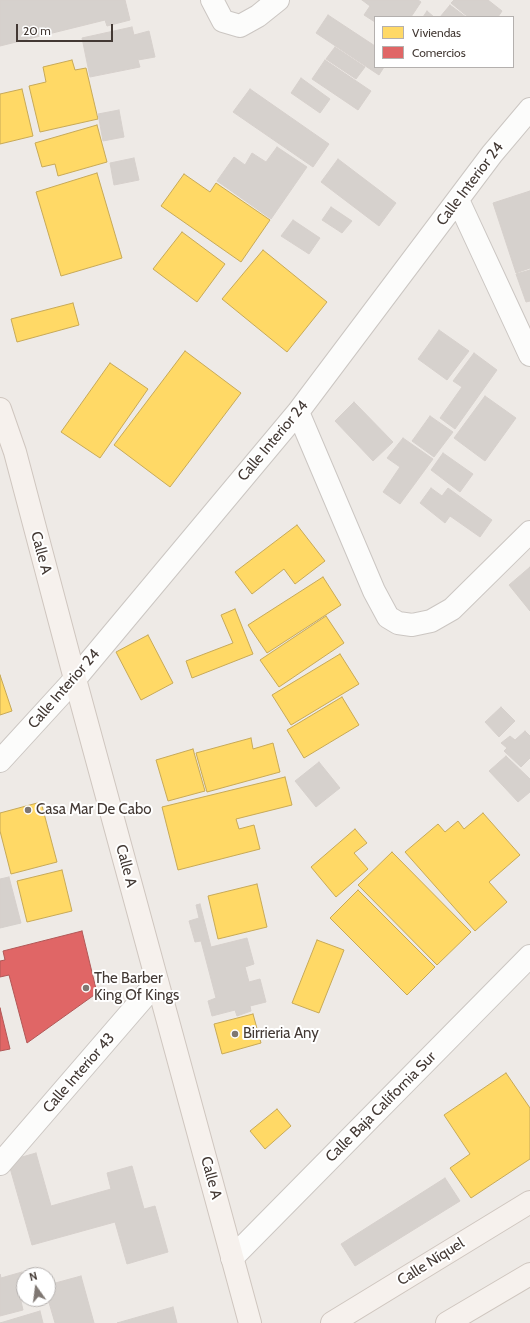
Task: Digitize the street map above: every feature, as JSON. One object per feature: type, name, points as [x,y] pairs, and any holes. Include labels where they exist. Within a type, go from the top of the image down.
[{"type":"street","points":[[212,0],[223,21],[240,26],[258,16],[278,0]]},
{"type":"street","name":"Calle Interior 24","points":[[0,761],[75,678],[298,412],[492,154],[530,109]]},
{"type":"street","points":[[458,200],[530,355]]},
{"type":"street","name":"Calle A","points":[[0,409],[15,452],[250,1323]]},
{"type":"street","points":[[298,412],[374,591],[388,617],[398,623],[412,625],[431,621],[452,609],[530,532]]},
{"type":"street","name":"Calle Baja California Sur","points":[[232,1258],[530,956]]},
{"type":"street","name":"Calle Interior 43","points":[[0,1164],[158,982]]},
{"type":"street","name":"Calle Níquel","points":[[332,1323],[530,1202]]},
{"type":"street","points":[[447,1323],[530,1274]]},
{"type":"building: Viviendas","points":[[72,60],[75,70],[86,68],[98,119],[40,132],[29,86],[46,82],[43,67]]},
{"type":"building: Viviendas","points":[[22,89],[33,136],[0,144],[0,94]]},
{"type":"building: Viviendas","points":[[97,125],[107,162],[58,176],[55,164],[42,167],[35,143]]},
{"type":"building: Viviendas","points":[[97,173],[122,258],[61,276],[36,192]]},
{"type":"building: Viviendas","points":[[184,174],[210,192],[216,183],[270,220],[241,262],[161,206]]},
{"type":"building: Viviendas","points":[[182,232],[225,264],[197,302],[153,269]]},
{"type":"building: Viviendas","points":[[263,250],[327,302],[287,352],[222,299]]},
{"type":"building: Viviendas","points":[[73,303],[79,325],[17,342],[11,319]]},
{"type":"building: Viviendas","points":[[185,351],[241,393],[170,487],[114,445]]},
{"type":"building: Viviendas","points":[[110,363],[148,389],[100,458],[61,432]]},
{"type":"building: Viviendas","points":[[297,525],[325,561],[295,584],[284,569],[252,594],[235,572]]},
{"type":"building: Viviendas","points":[[323,577],[341,605],[267,653],[248,625]]},
{"type":"building: Viviendas","points":[[235,609],[253,654],[192,678],[186,661],[233,643],[221,615]]},
{"type":"building: Viviendas","points":[[326,616],[344,643],[279,687],[260,660]]},
{"type":"building: Viviendas","points":[[148,635],[173,683],[141,700],[116,652]]},
{"type":"building: Viviendas","points":[[340,654],[359,684],[291,725],[272,695]]},
{"type":"building: Viviendas","points":[[0,675],[12,711],[0,715]]},
{"type":"building: Viviendas","points":[[342,697],[359,725],[304,758],[287,730]]},
{"type":"building: Viviendas","points":[[251,738],[253,749],[273,743],[280,772],[207,792],[196,753]]},
{"type":"building: Viviendas","points":[[193,749],[205,791],[168,801],[156,760]]},
{"type":"building: Viviendas","points":[[285,777],[292,805],[236,819],[239,829],[254,825],[260,849],[178,870],[162,807]]},
{"type":"building: Viviendas","points":[[41,802],[57,862],[11,874],[0,831],[0,813]]},
{"type":"building: Viviendas","points":[[483,813],[520,855],[489,882],[507,902],[475,931],[405,852],[438,824],[445,832],[458,821],[464,829]]},
{"type":"building: Viviendas","points":[[355,829],[367,843],[354,853],[368,869],[336,897],[311,867]]},
{"type":"building: Viviendas","points":[[392,852],[471,932],[437,965],[358,885]]},
{"type":"building: Viviendas","points":[[62,870],[72,911],[27,922],[17,881]]},
{"type":"building: Viviendas","points":[[257,884],[267,927],[218,939],[208,896]]},
{"type":"building: Viviendas","points":[[358,890],[435,967],[407,995],[330,918]]},
{"type":"building: Viviendas","points":[[317,940],[344,950],[319,1013],[292,1003]]},
{"type":"building: Viviendas","points":[[253,1014],[261,1043],[222,1054],[214,1024]]},
{"type":"building: Viviendas","points":[[506,1073],[530,1108],[530,1159],[471,1198],[450,1168],[470,1154],[444,1115]]},
{"type":"building: Viviendas","points":[[277,1109],[291,1126],[265,1149],[250,1131]]},
{"type":"building: Comercios","points":[[82,931],[97,993],[27,1043],[9,975],[0,977],[0,961],[5,960],[3,951]]},
{"type":"building: Comercios","points":[[0,1008],[10,1049],[0,1051]]},
{"type":"building: Otros","points":[[0,0],[125,0],[130,20],[107,26],[105,20],[0,46]]},
{"type":"building: Otros","points":[[362,0],[418,0],[421,2],[412,16],[374,16],[374,21],[364,15],[370,6]]},
{"type":"building: Otros","points":[[454,0],[488,0],[502,11],[499,16],[467,16],[451,3]]},
{"type":"building: Otros","points":[[450,5],[465,16],[441,16]]},
{"type":"building: Otros","points":[[427,11],[433,16],[424,16]]},
{"type":"building: Otros","points":[[328,15],[374,45],[374,68],[383,68],[379,75],[316,33]]},
{"type":"building: Otros","points":[[132,27],[134,35],[149,31],[155,57],[138,60],[140,67],[90,77],[82,38]]},
{"type":"building: Otros","points":[[335,47],[365,67],[356,79],[326,59]]},
{"type":"building: Otros","points":[[325,60],[371,91],[358,110],[312,79]]},
{"type":"building: Otros","points":[[301,78],[330,99],[320,113],[291,93]]},
{"type":"building: Otros","points":[[250,89],[329,144],[313,167],[233,112]]},
{"type":"building: Otros","points":[[119,110],[124,137],[103,141],[98,114]]},
{"type":"building: Otros","points":[[277,147],[307,167],[271,219],[217,181],[234,157],[245,165],[252,153],[266,162]]},
{"type":"building: Otros","points":[[134,158],[139,180],[114,185],[110,163]]},
{"type":"building: Otros","points":[[338,159],[396,203],[379,226],[321,182]]},
{"type":"building: Otros","points":[[530,191],[530,268],[516,273],[493,203]]},
{"type":"building: Otros","points":[[331,207],[352,221],[342,233],[322,220]]},
{"type":"building: Otros","points":[[293,220],[320,238],[309,254],[281,236]]},
{"type":"building: Otros","points":[[530,270],[530,301],[526,302],[516,274]]},
{"type":"building: Otros","points":[[439,330],[469,351],[447,380],[418,359]]},
{"type":"building: Otros","points":[[474,353],[497,370],[455,429],[440,418],[462,387],[453,381]]},
{"type":"building: Otros","points":[[485,396],[516,418],[485,461],[454,438]]},
{"type":"building: Otros","points":[[354,402],[393,442],[373,461],[335,421]]},
{"type":"building: Otros","points":[[430,416],[453,432],[434,457],[412,441]]},
{"type":"building: Otros","points":[[403,438],[433,459],[400,504],[383,492],[400,467],[387,458]]},
{"type":"building: Otros","points":[[443,453],[473,474],[460,492],[431,470]]},
{"type":"building: Otros","points":[[431,488],[442,496],[448,488],[492,520],[480,537],[450,516],[445,523],[420,503]]},
{"type":"building: Otros","points":[[530,567],[530,611],[509,585]]},
{"type":"building: Otros","points":[[501,707],[515,721],[499,737],[485,722]]},
{"type":"building: Otros","points":[[525,731],[530,736],[530,758],[521,767],[504,751],[507,748],[501,743],[510,736],[515,740]]},
{"type":"building: Otros","points":[[506,756],[530,779],[530,792],[518,802],[489,771]]},
{"type":"building: Otros","points":[[319,762],[340,788],[316,807],[295,781]]},
{"type":"building: Otros","points":[[9,877],[21,923],[0,928],[0,879]]},
{"type":"building: Otros","points":[[200,904],[211,947],[247,938],[254,964],[245,967],[249,982],[260,979],[266,1002],[250,1006],[251,1011],[237,1016],[235,1010],[212,1016],[208,1001],[216,998],[201,941],[195,942],[189,921],[199,918],[196,905]]},
{"type":"building: Otros","points":[[36,1153],[51,1206],[111,1189],[107,1173],[132,1166],[144,1209],[155,1206],[168,1252],[127,1264],[115,1222],[32,1245],[8,1161]]},
{"type":"building: Otros","points":[[445,1178],[460,1201],[355,1266],[341,1244]]},
{"type":"building: Otros","points":[[0,1274],[1,1278],[16,1274],[16,1307],[22,1307],[23,1310],[0,1316]]},
{"type":"building: Otros","points":[[81,1276],[94,1323],[55,1323],[50,1307],[56,1307],[56,1283]]},
{"type":"building: Otros","points":[[173,1307],[177,1323],[117,1323]]},
{"type":"building: Otros","points":[[40,1311],[43,1323],[0,1323]]},
{"type":"place","name":"Casa Mar De Cabo","points":[[28,810]]},
{"type":"place","name":"The Barber King Of Kings","points":[[86,988]]},
{"type":"place","name":"Birrieria Any","points":[[235,1034]]}]
